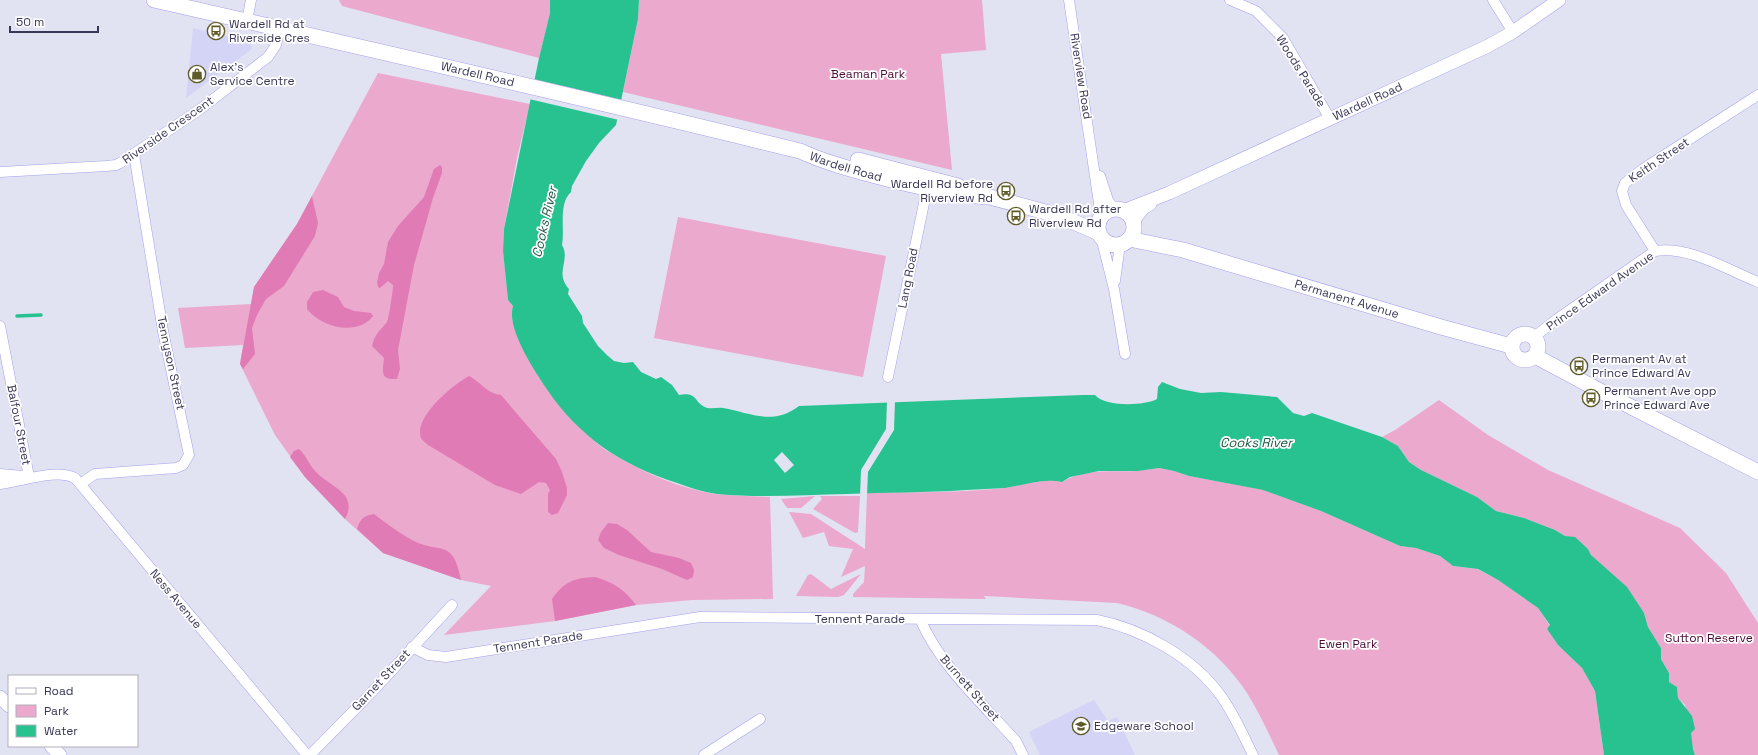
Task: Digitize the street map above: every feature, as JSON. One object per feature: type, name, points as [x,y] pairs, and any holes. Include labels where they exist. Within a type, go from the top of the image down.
[{"type":"main road","name":"Wardell Road","points":[[154,0],[531,86],[800,151],[825,162],[926,188],[957,195],[987,197],[1100,227],[1108,243],[1125,225]]},
{"type":"main road","points":[[1100,227],[1107,212],[1125,225]]},
{"type":"main road","name":"Permanent Avenue","points":[[1125,225],[1183,250],[1441,327],[1511,346]]},
{"type":"main road","points":[[1522,334],[1534,337],[1538,344],[1535,356],[1525,361],[1518,359],[1513,354],[1511,346],[1514,338],[1522,334]]},
{"type":"main road","points":[[1535,356],[1758,472]]},
{"type":"street","points":[[246,21],[251,0]]},
{"type":"street","name":"Riverview Road","points":[[1069,0],[1092,151],[1100,227],[1114,289]]},
{"type":"street","name":"Woods Parade","points":[[1230,0],[1256,11],[1283,38],[1330,119]]},
{"type":"street","points":[[1492,0],[1513,32]]},
{"type":"street","name":"Wardell Road","points":[[1125,225],[1169,193],[1488,46],[1513,32],[1559,0]]},
{"type":"street","name":"Riverside Crescent","points":[[0,172],[116,165],[199,110],[268,58],[276,45],[280,28]]},
{"type":"street","name":"Keith Street","points":[[1655,251],[1626,206],[1622,191],[1625,183],[1758,95]]},
{"type":"street","name":"Riverview Road","points":[[1092,151],[1105,192],[1125,225]]},
{"type":"street","name":"Tennyson Street","points":[[80,484],[95,474],[176,468],[183,465],[189,455],[163,332],[134,154]]},
{"type":"street","name":"Lang Road","points":[[888,377],[926,188]]},
{"type":"street","points":[[1125,225],[1114,289],[1125,354]]},
{"type":"street","name":"Prince Edward Avenue","points":[[1534,337],[1557,319],[1655,251],[1669,249],[1684,252],[1758,282]]},
{"type":"street","name":"Balfour Street","points":[[0,326],[29,477]]},
{"type":"street","name":"Ness Avenue","points":[[0,474],[29,477],[66,475],[75,478],[307,755]]},
{"type":"street","name":"Ness Avenue","points":[[0,484],[29,477]]},
{"type":"street","name":"Garnet Street","points":[[310,755],[372,692],[452,605]]},
{"type":"street","name":"Tennent Parade","points":[[412,647],[428,655],[446,657],[700,617],[1097,620],[1110,623],[1157,642],[1174,652],[1213,685],[1230,710],[1254,755]]},
{"type":"street","name":"Burnett Street","points":[[920,619],[926,634],[945,663],[1016,741],[1024,755]]},
{"type":"street","points":[[0,697],[8,705]]},
{"type":"street","points":[[704,755],[760,719]]},
{"type":"street","points":[[51,747],[60,755]]},
{"type":"shaded area","points":[[193,28],[250,42],[252,49],[186,98]]},
{"type":"shaded area","points":[[440,165],[442,167],[442,173],[433,198],[414,265],[398,350],[400,369],[397,379],[391,379],[387,378],[383,374],[384,358],[372,346],[376,335],[387,322],[393,285],[388,281],[380,288],[378,287],[377,282],[379,273],[384,264],[388,242],[398,226],[424,197],[434,169]]},
{"type":"shaded area","points":[[312,196],[318,223],[315,236],[284,286],[266,299],[257,315],[252,328],[255,354],[243,369],[240,364],[254,287],[297,224]]},
{"type":"shaded area","points":[[323,290],[338,297],[344,307],[354,311],[371,313],[373,316],[358,326],[349,328],[330,325],[321,321],[307,309],[307,302],[313,292]]},
{"type":"shaded area","points":[[469,376],[488,390],[501,395],[556,459],[567,488],[567,495],[558,513],[552,515],[548,512],[548,494],[550,490],[546,483],[539,482],[521,494],[495,485],[428,445],[421,438],[420,430],[429,411],[436,402],[454,386]]},
{"type":"shaded area","points":[[299,449],[316,472],[341,491],[346,497],[348,510],[345,519],[305,477],[290,457],[294,451]]},
{"type":"shaded area","points":[[374,514],[412,540],[449,552],[454,558],[458,567],[461,580],[383,553],[357,529],[362,518]]},
{"type":"shaded area","points":[[608,523],[617,524],[627,530],[651,552],[679,558],[691,563],[694,570],[693,577],[687,580],[662,569],[619,555],[604,548],[598,540],[601,532]]},
{"type":"shaded area","points":[[595,577],[618,587],[636,605],[555,621],[552,599],[561,588],[570,582],[581,578]]},
{"type":"shaded area","name":"Edgeware School","points":[[1094,700],[1108,721],[1117,717],[1135,755],[1040,755],[1029,732]]},
{"type":"green space","points":[[339,0],[550,0],[550,13],[539,58],[342,6]]},
{"type":"green space","name":"Beaman Park","points":[[639,0],[982,0],[986,50],[941,54],[952,170],[623,92],[638,19]]},
{"type":"green space","points":[[378,73],[530,104],[517,158],[504,229],[503,251],[508,300],[513,306],[512,319],[519,339],[539,377],[558,403],[595,441],[607,451],[648,473],[688,488],[715,494],[770,497],[773,599],[692,600],[636,605],[555,621],[444,635],[491,586],[461,580],[383,553],[345,519],[305,477],[275,435],[240,364],[243,345],[185,348],[178,308],[251,304],[254,287],[297,224]]},
{"type":"green space","points":[[678,217],[886,256],[863,377],[654,338]]},
{"type":"green space","name":"Sutton Reserve","points":[[1439,400],[1488,435],[1548,470],[1680,528],[1726,573],[1758,623],[1758,755],[1695,755],[1685,705],[1678,698],[1677,687],[1669,682],[1669,673],[1661,659],[1661,648],[1648,627],[1644,613],[1591,555],[1588,549],[1575,538],[1565,536],[1555,530],[1524,518],[1496,511],[1477,497],[1421,470],[1409,462],[1398,446],[1382,437],[1395,430]]},
{"type":"green space","name":"Ewen Park","points":[[1159,468],[1189,476],[1264,490],[1321,511],[1400,546],[1416,548],[1440,556],[1453,566],[1477,569],[1498,580],[1538,608],[1550,626],[1547,629],[1558,645],[1582,668],[1595,691],[1604,755],[1279,755],[1264,723],[1247,693],[1222,662],[1191,636],[1155,616],[1136,608],[1117,603],[984,596],[986,599],[853,597],[853,594],[864,582],[865,566],[841,577],[853,549],[829,546],[824,532],[803,538],[789,512],[811,514],[865,549],[867,493],[988,490],[1040,481],[1062,482],[1079,475],[1089,473],[1108,471],[1137,471]]},
{"type":"green space","points":[[815,496],[801,508],[787,508],[781,499]]},
{"type":"green space","points":[[820,496],[860,496],[858,532],[855,533],[813,509],[822,499]]},
{"type":"green space","points":[[811,574],[831,589],[861,574],[844,595],[838,597],[796,596],[808,575]]},
{"type":"water","name":"Cooks River","points":[[550,0],[639,0],[638,19],[616,125],[599,143],[586,161],[572,186],[563,210],[562,245],[565,256],[563,277],[569,289],[568,294],[582,316],[583,323],[598,346],[614,361],[624,363],[633,362],[641,372],[656,379],[661,377],[672,385],[679,395],[689,394],[701,405],[707,408],[723,408],[752,415],[771,417],[789,412],[799,406],[1083,395],[1095,395],[1107,402],[1134,404],[1157,399],[1158,387],[1162,382],[1180,389],[1201,393],[1221,392],[1277,397],[1293,413],[1304,416],[1312,413],[1382,437],[1398,446],[1409,462],[1421,470],[1477,497],[1496,511],[1524,518],[1555,530],[1565,536],[1575,537],[1588,549],[1591,555],[1627,587],[1644,613],[1648,627],[1661,648],[1661,659],[1669,673],[1669,682],[1677,687],[1678,698],[1692,716],[1695,729],[1691,733],[1695,755],[1604,755],[1595,691],[1582,668],[1558,645],[1547,629],[1550,625],[1538,608],[1498,580],[1478,569],[1453,566],[1440,556],[1416,548],[1400,546],[1321,511],[1263,490],[1189,476],[1159,468],[1138,471],[1099,471],[1070,477],[1062,482],[1041,481],[1005,488],[936,492],[765,496],[717,494],[687,487],[657,476],[620,458],[603,447],[587,435],[573,421],[546,388],[528,360],[517,337],[512,315],[513,306],[508,300],[503,251],[504,229],[539,58],[550,13]]},
{"type":"pier","points":[[533,79],[623,100],[619,120],[529,99]]},
{"type":"pier","points":[[887,401],[895,401],[894,430],[868,472],[867,495],[860,496],[861,470],[886,429]]},
{"type":"pier","points":[[782,452],[794,465],[785,473],[774,460]]},
{"type":"waterway","points":[[17,316],[41,315]]},
{"type":"place","name":"Wardell Rd at Riverside Cres","points":[[216,31]]},
{"type":"place","name":"Alex's Service Centre","points":[[197,74]]},
{"type":"place","name":"Wardell Rd before Riverview Rd","points":[[1006,191]]},
{"type":"place","name":"Wardell Rd after Riverview Rd","points":[[1016,216]]},
{"type":"place","name":"Permanent Av at Prince Edward Av","points":[[1579,366]]},
{"type":"place","name":"Permanent Ave opp Prince Edward Ave","points":[[1591,398]]},
{"type":"place","name":"Edgeware School","points":[[1081,726]]}]
